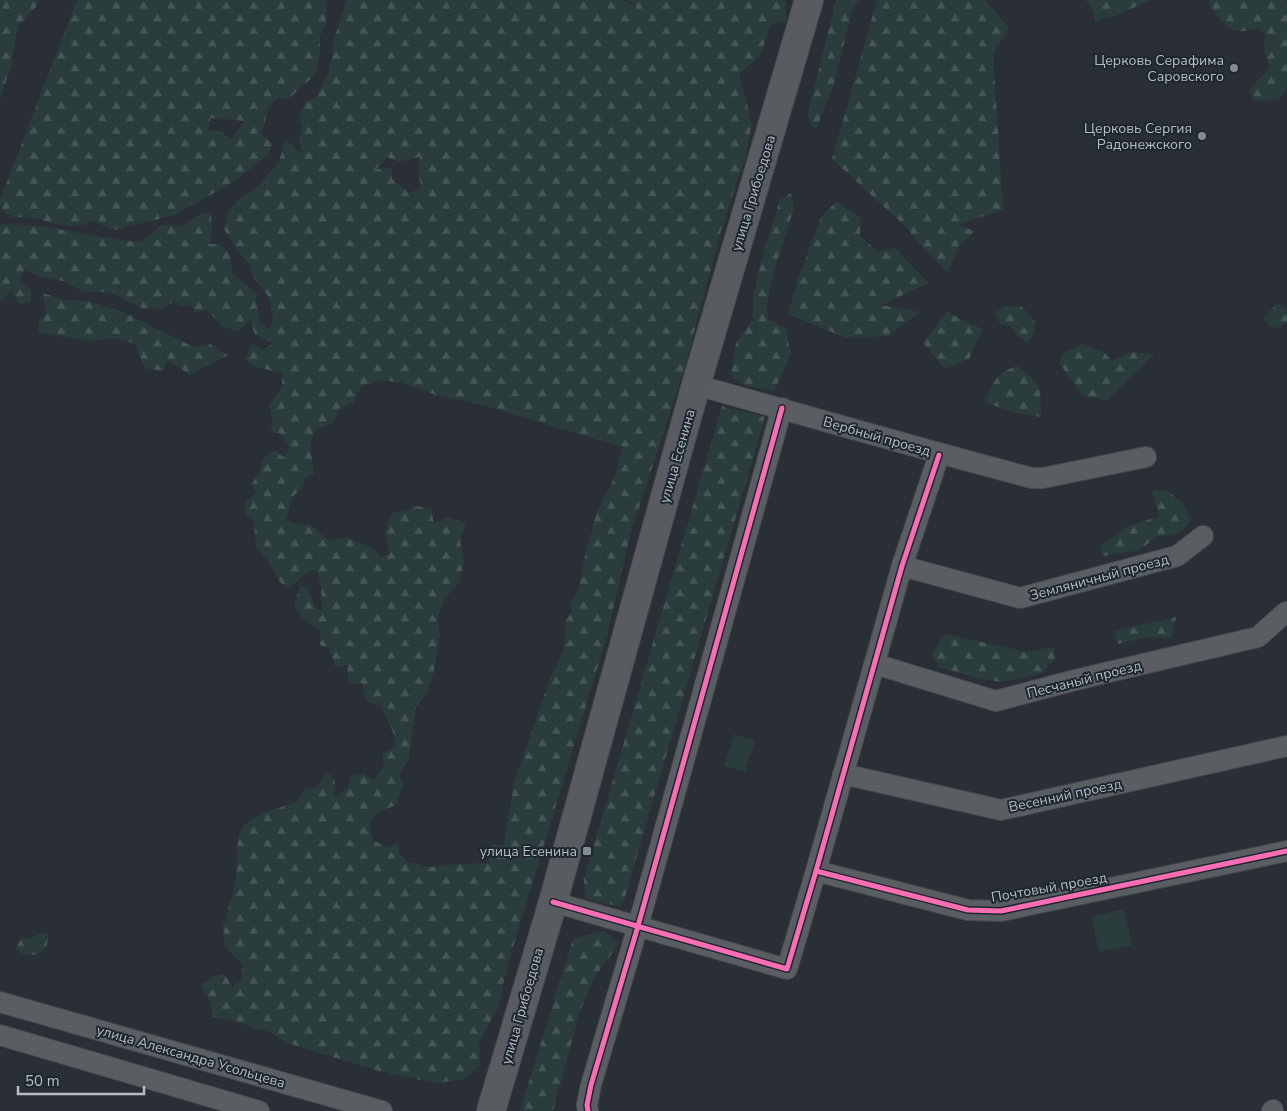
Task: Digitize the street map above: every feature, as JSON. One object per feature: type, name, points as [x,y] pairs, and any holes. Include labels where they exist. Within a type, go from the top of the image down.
[{"type":"main road","name":"улица Грибоедова","points":[[696,386],[809,0]]},
{"type":"main road","name":"улица Есенина","points":[[553,902],[696,386]]},
{"type":"main road","name":"улица Грибоедова","points":[[491,1111],[553,902]]},
{"type":"street","name":"Вербный проезд","points":[[696,386],[782,408],[940,455],[1032,478],[1043,478],[1146,458]]},
{"type":"street","points":[[588,1111],[590,1085],[638,926],[782,408]]},
{"type":"street","points":[[553,902],[786,969],[816,871],[902,566],[940,455]]},
{"type":"street","name":"Земляничный проезд","points":[[902,566],[1020,598],[1177,556],[1203,536]]},
{"type":"street","name":"Песчаный проезд","points":[[875,664],[996,702],[1084,678],[1258,637],[1286,612]]},
{"type":"street","name":"Весенний проезд","points":[[843,774],[1001,810],[1287,746]]},
{"type":"street","name":"Почтовый проезд","points":[[816,871],[968,910],[1001,911],[1287,851]]},
{"type":"street","name":"улица Александра Усольцева","points":[[0,1002],[382,1111]]},
{"type":"street","points":[[0,1035],[259,1111]]},
{"type":"green space","points":[[0,0],[38,0],[36,7],[18,26],[11,66],[0,99]]},
{"type":"green space","points":[[77,0],[330,0],[326,2],[326,23],[320,36],[320,54],[315,75],[288,99],[279,97],[269,106],[262,134],[272,143],[269,154],[235,181],[175,215],[114,230],[93,221],[77,226],[69,226],[25,217],[11,219],[0,206],[0,200]],"holes":[[[211,118],[245,121],[231,139],[220,131],[208,130]]]},
{"type":"green space","points":[[346,0],[623,0],[638,9],[629,0],[785,0],[786,2],[786,21],[771,24],[760,56],[739,74],[752,124],[746,155],[721,231],[684,370],[630,535],[607,636],[508,964],[498,1007],[479,1043],[480,1065],[465,1079],[435,1083],[379,1071],[287,1043],[269,1032],[231,1020],[213,1017],[208,997],[201,985],[211,977],[224,973],[232,987],[241,981],[243,965],[225,947],[223,926],[236,882],[238,837],[244,825],[262,813],[297,802],[305,789],[318,787],[326,771],[335,780],[334,797],[348,789],[350,776],[364,773],[373,780],[384,767],[382,753],[395,747],[393,732],[381,706],[367,701],[362,683],[349,684],[347,665],[335,667],[330,649],[320,645],[320,630],[303,619],[294,606],[300,585],[308,588],[315,608],[322,611],[321,587],[317,569],[308,572],[288,589],[280,582],[267,559],[256,547],[254,523],[245,512],[246,502],[256,493],[252,484],[260,470],[264,457],[275,451],[284,457],[290,448],[280,433],[271,433],[272,419],[269,404],[282,388],[282,373],[256,367],[245,360],[251,343],[262,350],[274,343],[255,335],[250,319],[239,331],[223,327],[207,310],[196,313],[191,305],[180,306],[175,301],[161,309],[141,308],[109,292],[84,292],[63,281],[41,277],[24,270],[19,278],[31,291],[31,302],[19,304],[11,291],[2,301],[0,299],[0,225],[38,226],[141,242],[161,225],[181,226],[200,214],[211,212],[210,244],[221,244],[230,255],[233,274],[255,292],[259,320],[269,330],[273,319],[268,296],[253,277],[250,265],[235,248],[224,229],[228,211],[242,197],[259,185],[279,162],[285,140],[302,154],[299,139],[302,128],[299,118],[305,102],[316,98],[328,74],[333,43]],"holes":[[[387,157],[398,162],[420,157],[418,175],[422,188],[409,193],[392,179],[392,168],[376,169]],[[381,380],[404,383],[435,395],[479,404],[623,447],[614,478],[596,515],[579,588],[571,603],[571,613],[566,620],[563,651],[549,681],[514,783],[503,846],[494,844],[485,851],[490,863],[430,867],[407,862],[399,852],[399,842],[387,847],[373,840],[369,825],[375,814],[396,805],[403,785],[399,773],[409,759],[416,706],[427,694],[433,675],[440,635],[437,620],[445,598],[459,583],[464,561],[460,541],[466,524],[448,517],[434,524],[431,508],[414,506],[407,511],[392,513],[384,533],[390,554],[381,557],[371,547],[345,537],[329,541],[312,526],[296,524],[286,520],[292,497],[302,489],[305,478],[314,474],[310,445],[315,430],[333,423],[339,409],[353,403],[361,387]]]},
{"type":"green space","points":[[836,0],[859,0],[852,10],[835,81],[816,129],[809,123],[808,112]]},
{"type":"green space","points":[[877,0],[985,0],[1009,28],[993,55],[1003,210],[957,225],[975,231],[959,246],[948,272],[924,249],[906,227],[832,159]]},
{"type":"green space","points":[[1085,0],[1152,0],[1112,17],[1096,21],[1089,3]]},
{"type":"green space","points":[[1210,0],[1285,0],[1287,2],[1287,87],[1278,100],[1253,101],[1250,89],[1269,68],[1264,49],[1265,35],[1257,28],[1241,31],[1229,27],[1209,5]]},
{"type":"green space","points":[[791,193],[794,208],[772,278],[767,307],[768,320],[785,327],[791,354],[774,391],[746,386],[731,376],[736,343],[753,320],[753,306],[761,260],[779,201]]},
{"type":"green space","points":[[837,201],[861,218],[860,236],[877,251],[895,248],[929,283],[881,305],[920,312],[888,336],[846,338],[788,314],[798,279],[821,217]]},
{"type":"green space","points":[[42,293],[65,300],[87,301],[121,311],[194,347],[210,344],[228,355],[190,375],[168,360],[163,371],[145,368],[135,344],[116,338],[89,341],[39,333],[38,322],[47,313]]},
{"type":"green space","points":[[1277,304],[1285,307],[1287,312],[1287,322],[1279,328],[1269,326],[1263,318]]},
{"type":"green space","points":[[1004,306],[1021,306],[1035,321],[1034,333],[1027,343],[1016,335],[1011,326],[1000,324],[995,313]]},
{"type":"green space","points":[[947,312],[982,329],[969,359],[945,369],[923,343]]},
{"type":"green space","points":[[1082,344],[1104,352],[1112,361],[1130,352],[1155,354],[1107,401],[1082,395],[1060,364],[1062,354]]},
{"type":"green space","points":[[1017,366],[1029,375],[1040,388],[1041,417],[1021,414],[985,403],[995,380],[1003,372]]},
{"type":"green space","points":[[722,406],[765,417],[622,907],[585,899],[584,879]]},
{"type":"green space","points":[[1166,490],[1183,503],[1191,522],[1177,534],[1156,537],[1140,550],[1103,556],[1100,545],[1129,526],[1159,516],[1152,491]]},
{"type":"green space","points":[[1176,617],[1172,638],[1149,637],[1118,644],[1114,631]]},
{"type":"green space","points":[[945,634],[1027,652],[1054,647],[1055,659],[1042,673],[1003,682],[981,679],[938,667],[932,654]]},
{"type":"green space","points":[[734,734],[755,741],[745,772],[724,766]]},
{"type":"green space","points":[[1124,909],[1132,945],[1099,952],[1091,917]]},
{"type":"green space","points":[[603,931],[620,943],[595,976],[580,1011],[553,1111],[520,1111],[573,939]]},
{"type":"green space","points":[[41,933],[49,935],[46,948],[37,955],[23,954],[16,948],[22,937],[28,939]]},
{"type":"cycle path","points":[[588,1111],[587,1105],[591,1085],[638,926],[782,408]]},
{"type":"cycle path","points":[[553,902],[787,969],[902,566],[939,455]]},
{"type":"cycle path","points":[[816,871],[968,910],[1001,911],[1287,851]]},
{"type":"place","name":"Церковь Серафима Саровского","points":[[1234,68]]},
{"type":"place","name":"Церковь Сергия Радонежского","points":[[1202,136]]},
{"type":"place","name":"улица Есенина","points":[[587,851]]}]
